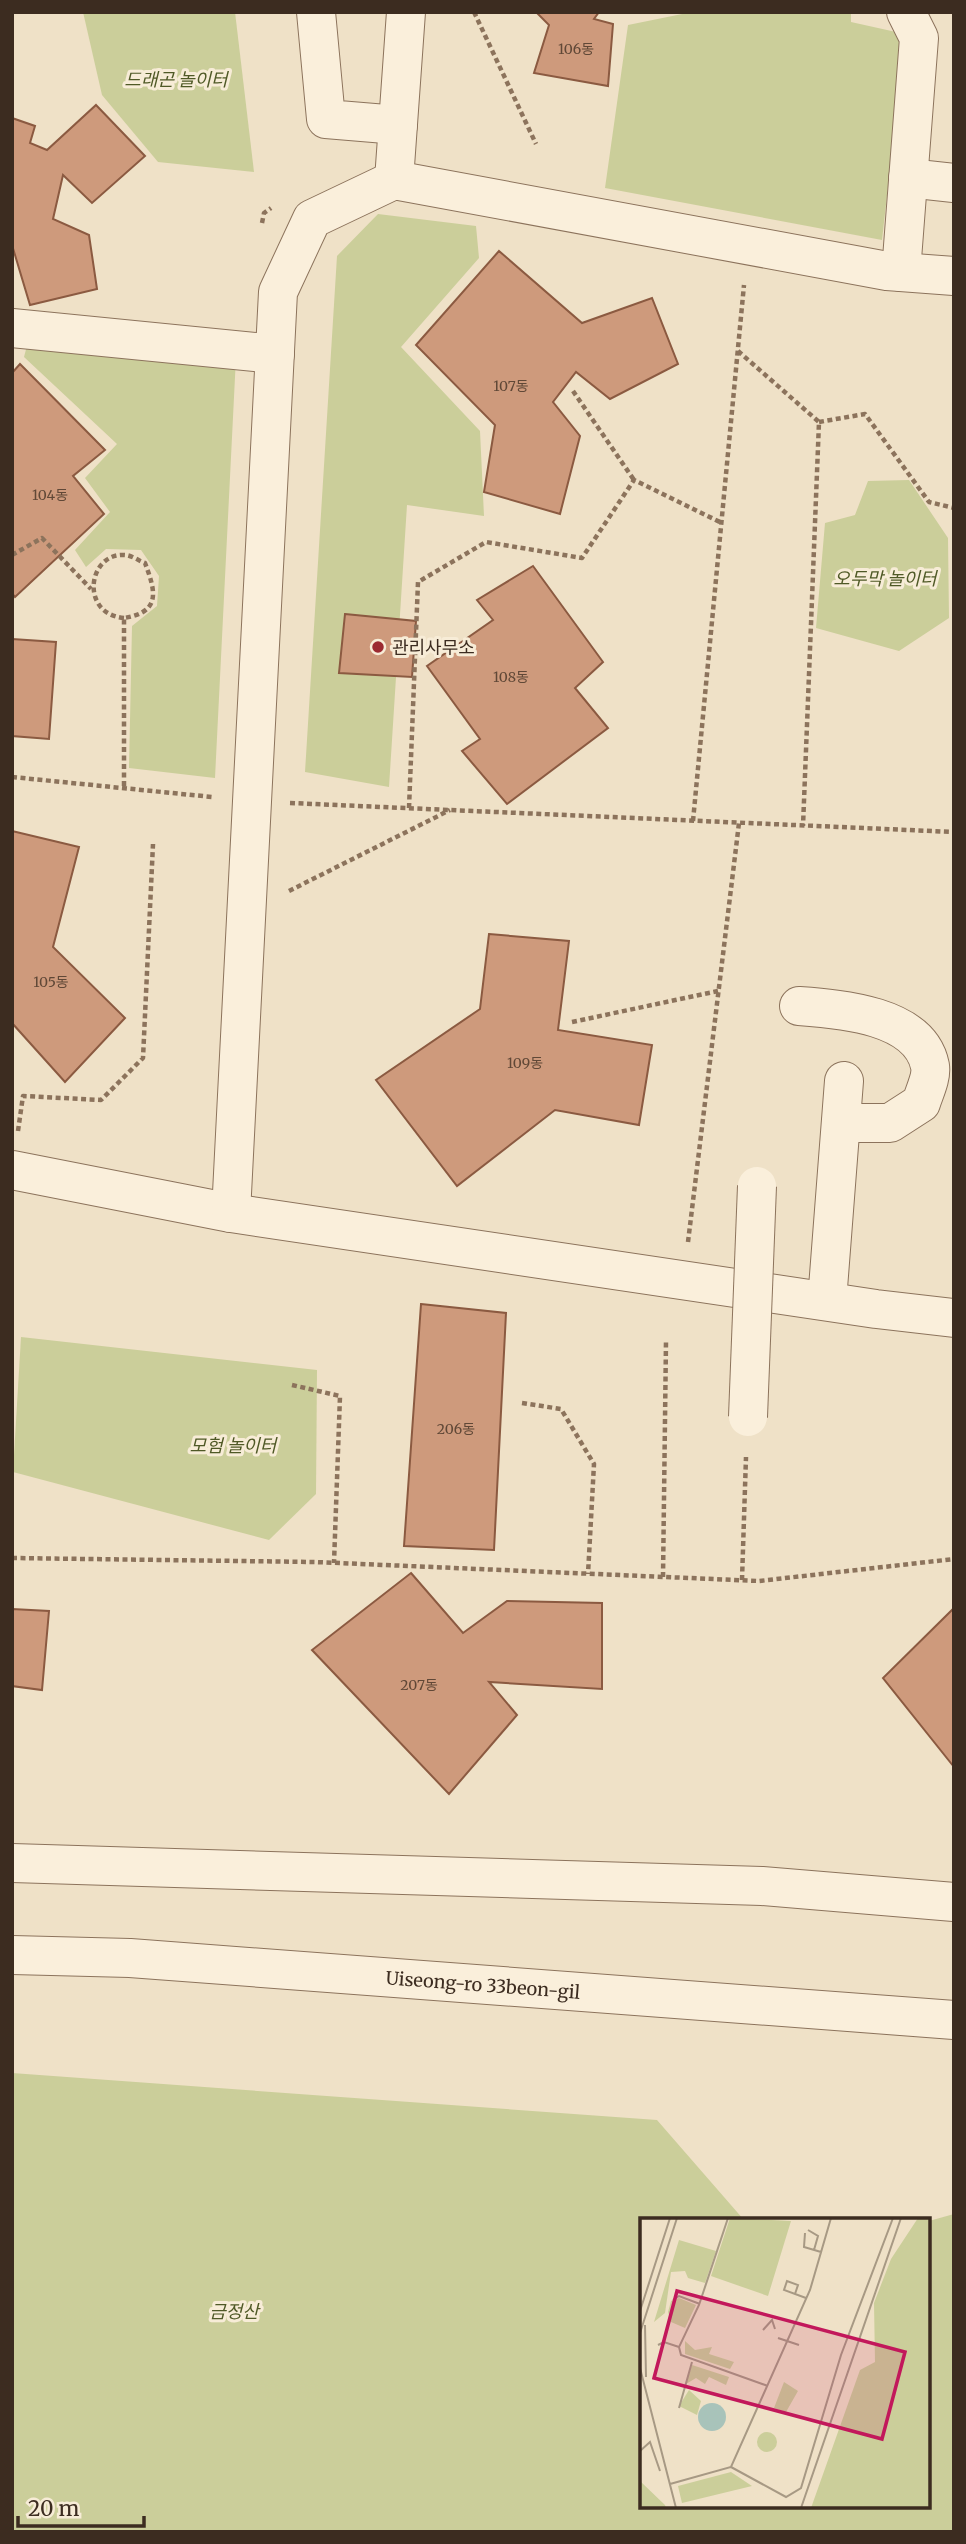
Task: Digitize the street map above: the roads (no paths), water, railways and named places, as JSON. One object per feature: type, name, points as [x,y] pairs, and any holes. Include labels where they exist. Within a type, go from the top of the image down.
[{"type":"street","points":[[316,12],[326,119],[398,125]]},
{"type":"street","points":[[394,180],[406,12]]},
{"type":"street","points":[[901,272],[919,38],[906,12]]},
{"type":"street","points":[[908,177],[954,183]]},
{"type":"street","points":[[230,1213],[278,292],[312,219],[394,180],[901,272],[954,276]]},
{"type":"street","points":[[12,328],[275,354]]},
{"type":"street","points":[[799,1006],[837,1009],[892,1023],[921,1045],[930,1068],[921,1103],[890,1123],[841,1123]]},
{"type":"street","points":[[827,1301],[844,1081]]},
{"type":"street","points":[[15,1152],[230,1213],[954,1318]]},
{"type":"street","points":[[748,1418],[757,1186]]},
{"type":"street","points":[[12,1863],[762,1886],[954,1902]]},
{"type":"street","name":"Uiseong-ro 33beon-gil","points":[[12,1955],[130,1958],[954,2020]]},
{"type":"place","name":"관리사무소","points":[[378,647]]},
{"type":"park label","name":"드래곤 놀이터","points":[[176,79]]},
{"type":"park label","name":"오두막 놀이터","points":[[885,578]]},
{"type":"park label","name":"모험 놀이터","points":[[233,1445]]},
{"type":"park label","name":"금정산","points":[[234,2311]]}]
